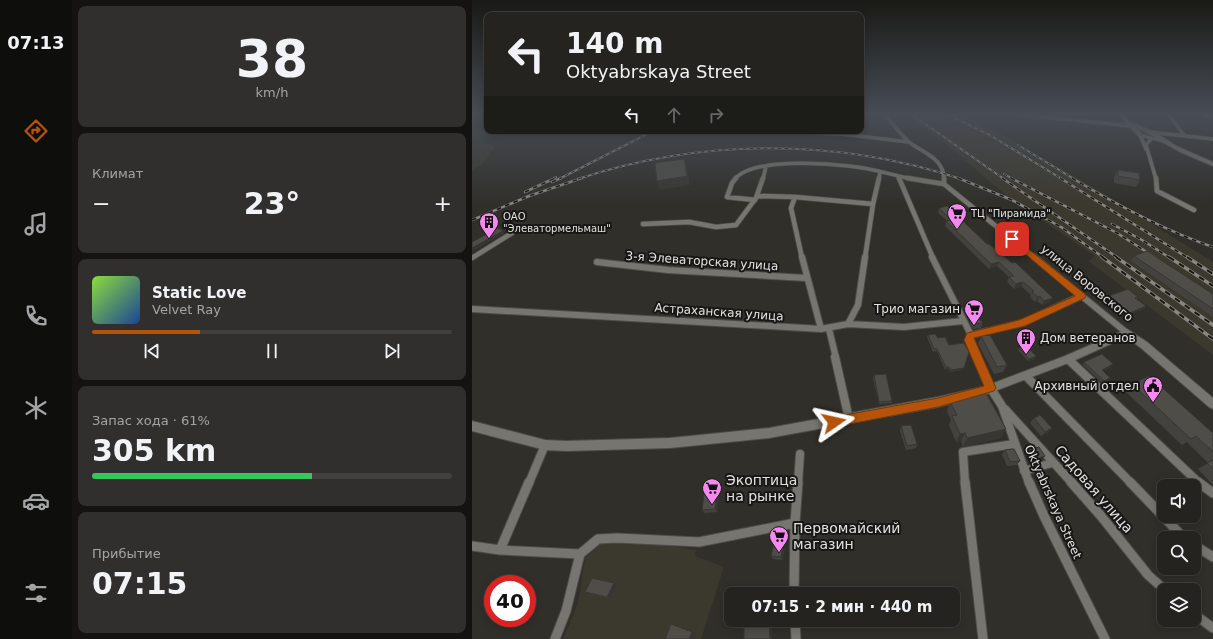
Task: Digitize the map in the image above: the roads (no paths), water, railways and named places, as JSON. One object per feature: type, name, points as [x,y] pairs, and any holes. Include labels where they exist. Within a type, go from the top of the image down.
[{"type":"street","points":[[873,204],[795,197],[727,197],[732,183],[740,173],[766,166],[782,164],[818,163],[851,166],[944,184],[944,172],[937,160],[912,144]]},
{"type":"street","points":[[1144,144],[1155,172],[1157,191],[1194,210]]},
{"type":"street","points":[[1147,150],[1146,145],[1148,144]]},
{"type":"street","points":[[1169,144],[1213,164]]},
{"type":"street","points":[[643,224],[689,222],[716,227],[736,225],[756,198],[764,181],[766,166]]},
{"type":"street","points":[[848,324],[858,305],[873,204],[880,172]]},
{"type":"street","name":"Oktyabrskaya Street","points":[[898,176],[933,259],[971,335],[969,340],[991,388],[1002,406],[1024,471],[1044,516],[1105,639]]},
{"type":"street","name":"улица Воровского","points":[[944,184],[1127,333],[1144,345],[1213,404]]},
{"type":"street","points":[[795,197],[791,208],[806,278],[825,329],[849,419]]},
{"type":"street","points":[[472,258],[512,234]]},
{"type":"street","name":"3-я Элеваторская улица","points":[[597,262],[668,270],[806,278]]},
{"type":"street","points":[[971,335],[1022,323],[1082,296]]},
{"type":"street","name":"Астраханская улица","points":[[472,308],[825,329],[848,324],[904,327],[963,321]]},
{"type":"street","points":[[472,426],[518,440],[546,445],[670,443],[769,433],[938,402],[991,388],[1026,376],[1127,333]]},
{"type":"street","points":[[1068,359],[1202,486],[1213,493]]},
{"type":"street","points":[[1026,376],[1177,531]]},
{"type":"street","name":"Садовая улица","points":[[1002,406],[1101,516],[1148,575],[1157,583]]},
{"type":"street","points":[[983,639],[966,501],[963,452],[1014,444]]},
{"type":"street","points":[[500,550],[546,445]]},
{"type":"street","points":[[794,587],[795,523],[800,454]]},
{"type":"street","points":[[1024,471],[1052,463]]},
{"type":"street","points":[[555,639],[566,611],[580,554],[598,539],[699,542],[795,523]]},
{"type":"street","points":[[472,546],[500,550],[580,554]]},
{"type":"street","points":[[1201,549],[1213,557]]},
{"type":"street","points":[[1201,619],[1213,628]]},
{"type":"street","points":[[795,627],[796,639]]},
{"type":"railway","points":[[561,178],[628,144]]},
{"type":"railway","points":[[954,144],[1004,179]]},
{"type":"railway","points":[[1004,144],[1062,179]]},
{"type":"railway","points":[[1018,145],[1074,179]]},
{"type":"railway","points":[[578,179],[625,166],[673,156],[721,150],[770,148],[818,150],[866,156],[914,166],[959,179]]},
{"type":"railway","points":[[1004,174],[1013,179]]},
{"type":"railway","points":[[552,182],[561,178]]},
{"type":"railway","points":[[472,220],[529,196],[582,178]]},
{"type":"railway","points":[[1002,178],[1118,258]]},
{"type":"railway","points":[[1011,178],[1117,233],[1156,258]]},
{"type":"railway","points":[[1060,178],[1188,258]]},
{"type":"railway","points":[[1072,178],[1106,198],[1158,225],[1213,247]]},
{"type":"railway","points":[[525,192],[553,179]]},
{"type":"railway","points":[[959,179],[1012,200],[1061,227],[1104,258]]},
{"type":"railway","points":[[1112,224],[1142,240],[1170,258]]},
{"type":"railway","points":[[1102,257],[1213,339]]},
{"type":"railway","points":[[1116,257],[1213,325]]},
{"type":"railway","points":[[1169,257],[1213,286]]},
{"type":"railway","points":[[1187,257],[1213,274]]},
{"type":"place","name":"ТЦ \"Пирамида\"","points":[[957,230]]},
{"type":"place","name":"ОАО \"Элеватормельмаш\"","points":[[489,239]]},
{"type":"place","name":"Трио магазин","points":[[974,326]]},
{"type":"place","name":"Дом ветеранов","points":[[1026,355]]},
{"type":"place","name":"Архивный отдел","points":[[1153,403]]},
{"type":"place","name":"Экоптица на рынке","points":[[712,505]]},
{"type":"place","name":"Первомайский магазин","points":[[779,553]]}]
